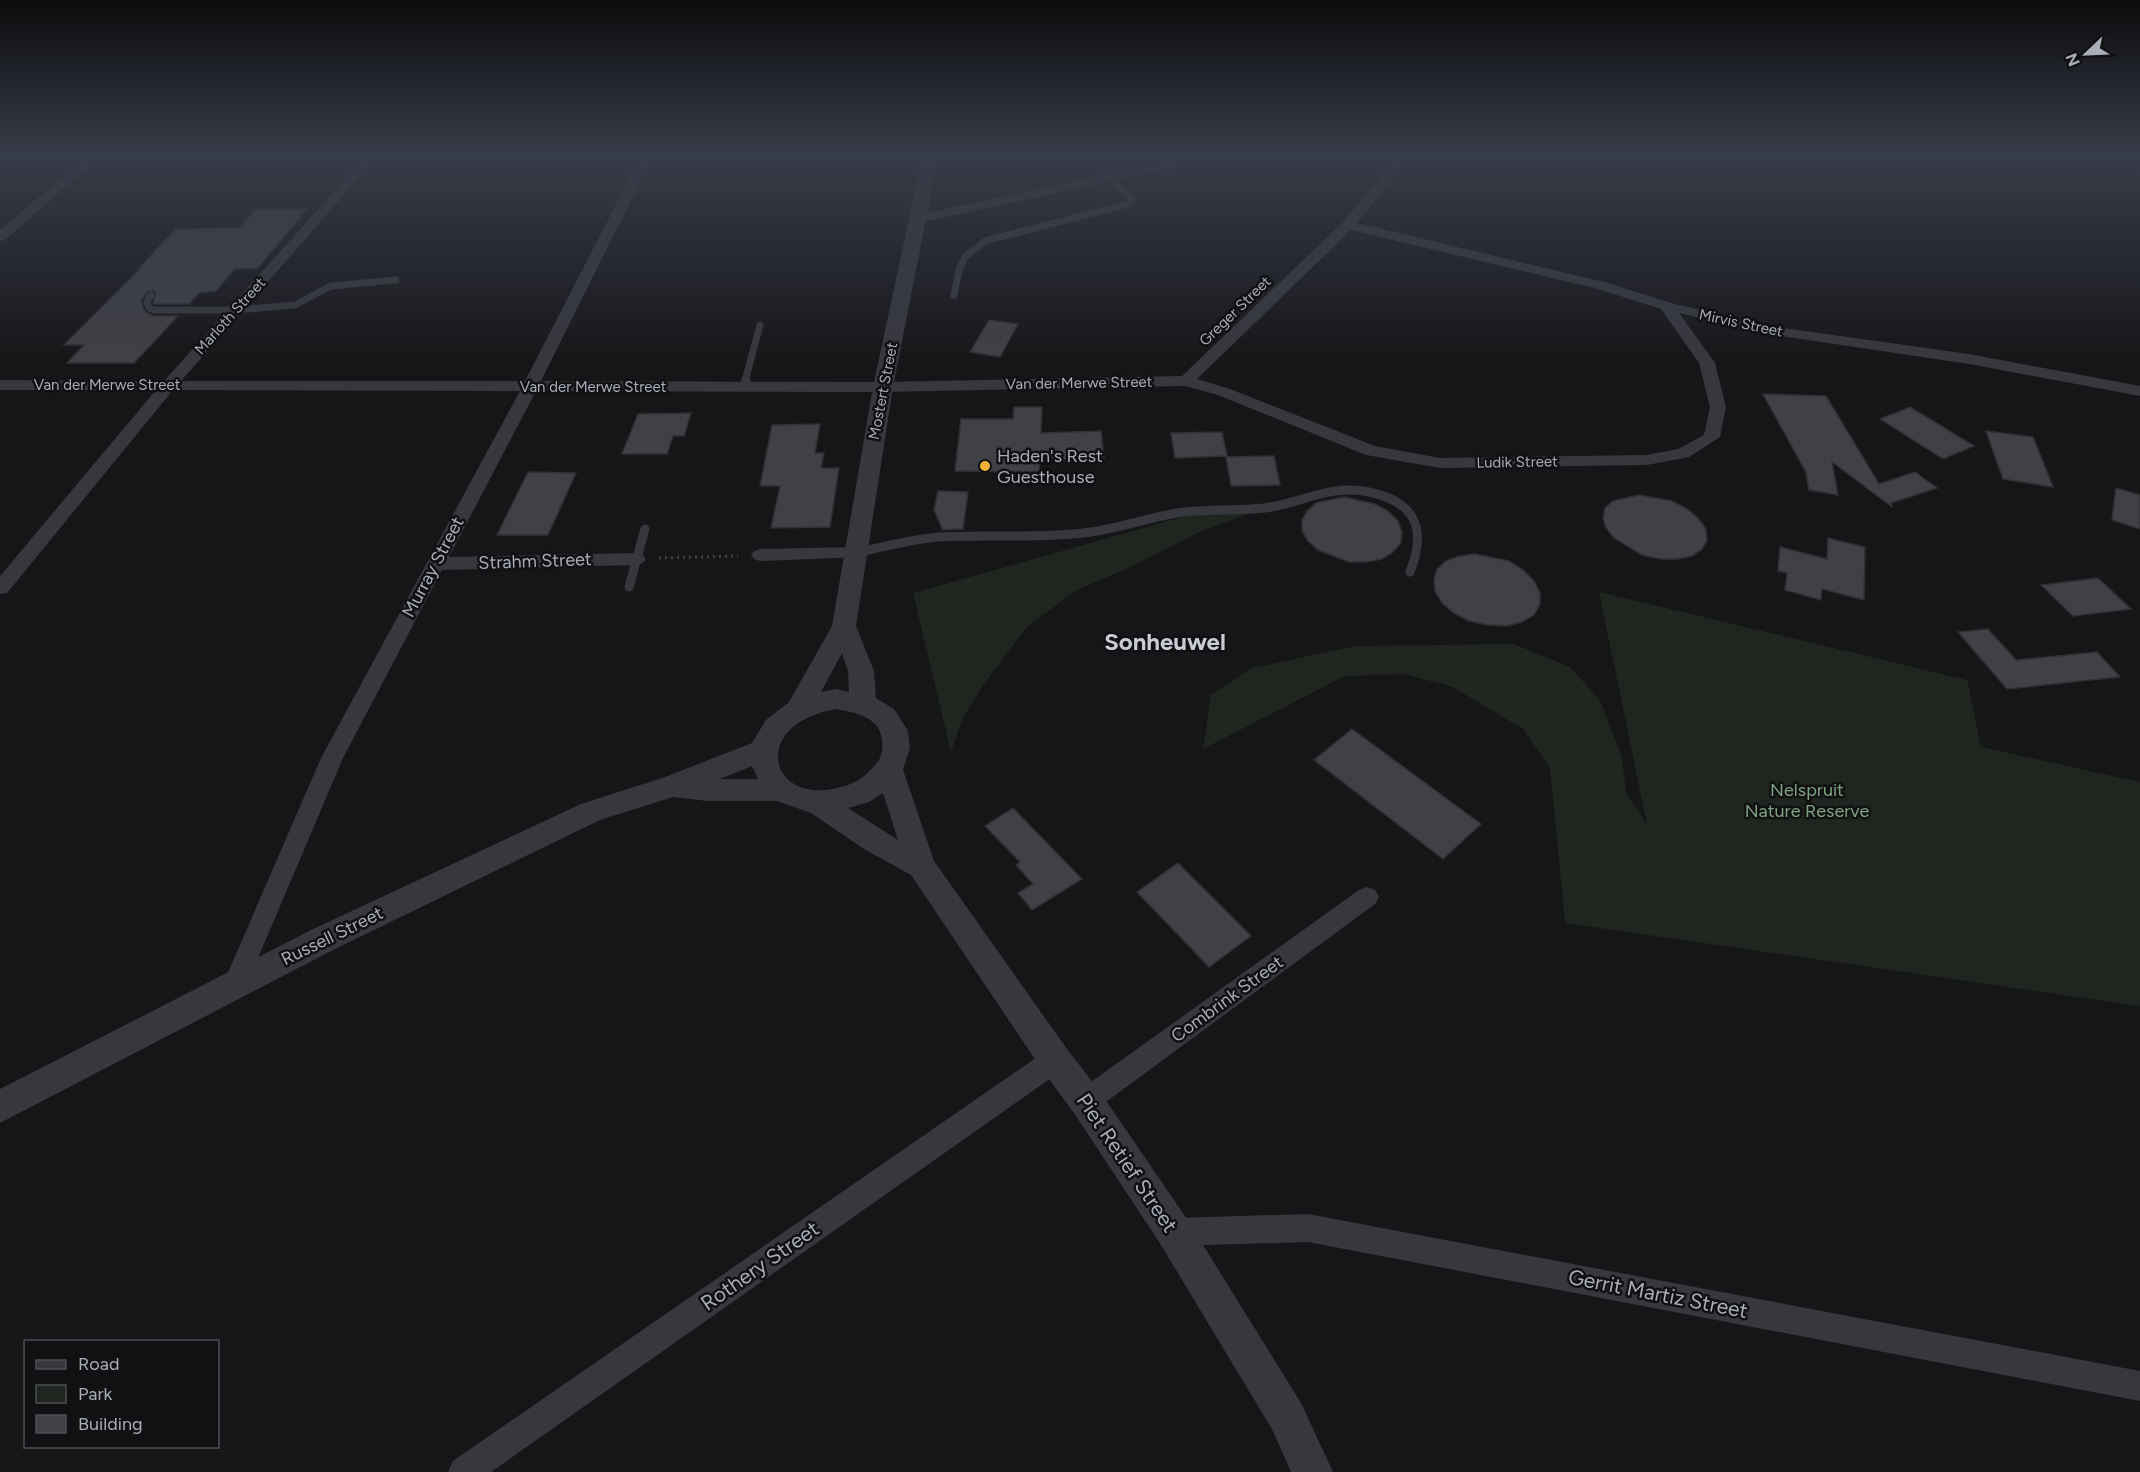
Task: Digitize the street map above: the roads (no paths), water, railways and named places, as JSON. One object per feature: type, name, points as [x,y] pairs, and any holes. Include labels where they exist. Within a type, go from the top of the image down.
[{"type":"street","points":[[0,237],[12,227]]},
{"type":"street","name":"Marloth Street","points":[[0,588],[168,386],[309,227]]},
{"type":"street","name":"Murray Street","points":[[235,984],[332,758],[530,388],[611,227]]},
{"type":"street","name":"Mostert Street","points":[[799,708],[844,626],[882,387],[916,227]]},
{"type":"street","name":"Greger Street","points":[[1186,381],[1346,227]]},
{"type":"street","name":"Mirvis Street","points":[[1355,227],[1603,286],[1666,306],[1762,329],[1969,359],[2140,391]]},
{"type":"street","name":"Ludik Street","points":[[1186,381],[1224,392],[1372,451],[1406,458],[1440,463],[1647,460],[1683,453],[1712,437],[1718,407],[1707,363],[1666,306]]},
{"type":"street","name":"Van der Merwe Street","points":[[0,385],[882,387],[1186,381]]},
{"type":"street","points":[[760,555],[855,553]]},
{"type":"street","name":"Strahm Street","points":[[434,564],[637,559]]},
{"type":"street","name":"Mostert Street","points":[[844,626],[861,671],[862,702]]},
{"type":"street","points":[[837,699],[862,702],[882,712],[895,730],[898,751],[890,770],[876,784],[848,799],[819,803],[796,799],[779,790],[765,771],[765,748],[771,731],[799,708],[837,699]]},
{"type":"street","name":"Russell Street","points":[[0,1107],[235,984],[591,812],[673,786],[765,748]]},
{"type":"street","name":"Piet Retief Street","points":[[890,770],[921,866],[1055,1060],[1086,1101],[1174,1232],[1287,1417],[1312,1472]]},
{"type":"street","name":"Russell Street","points":[[673,786],[708,790],[779,790]]},
{"type":"street","name":"Piet Retief Street","points":[[819,803],[874,841],[921,866]]},
{"type":"street","name":"Combrink Street","points":[[1086,1101],[1367,897]]},
{"type":"street","name":"Rothery Street","points":[[464,1472],[1055,1060]]},
{"type":"street","name":"Gerrit Martiz Street","points":[[1174,1232],[1308,1228],[2140,1386]]},
{"type":"lane","points":[[954,295],[961,261],[972,248],[985,241],[1040,227]]},
{"type":"lane","points":[[151,295],[147,302],[149,308],[154,310],[235,310],[294,306],[331,286],[396,280]]},
{"type":"lane","points":[[744,386],[760,325]]},
{"type":"lane","points":[[855,553],[937,537],[1049,536],[1093,532],[1179,512],[1267,507],[1327,491],[1348,488],[1390,500],[1415,517],[1421,536],[1419,553],[1410,572]]},
{"type":"lane","points":[[629,587],[645,529]]},
{"type":"place","name":"Haden's Rest Guesthouse","points":[[985,466]]},
{"type":"district","name":"Sonheuwel","points":[[1165,642]]},
{"type":"park label","name":"Nelspruit Nature Reserve","points":[[1807,800]]}]
